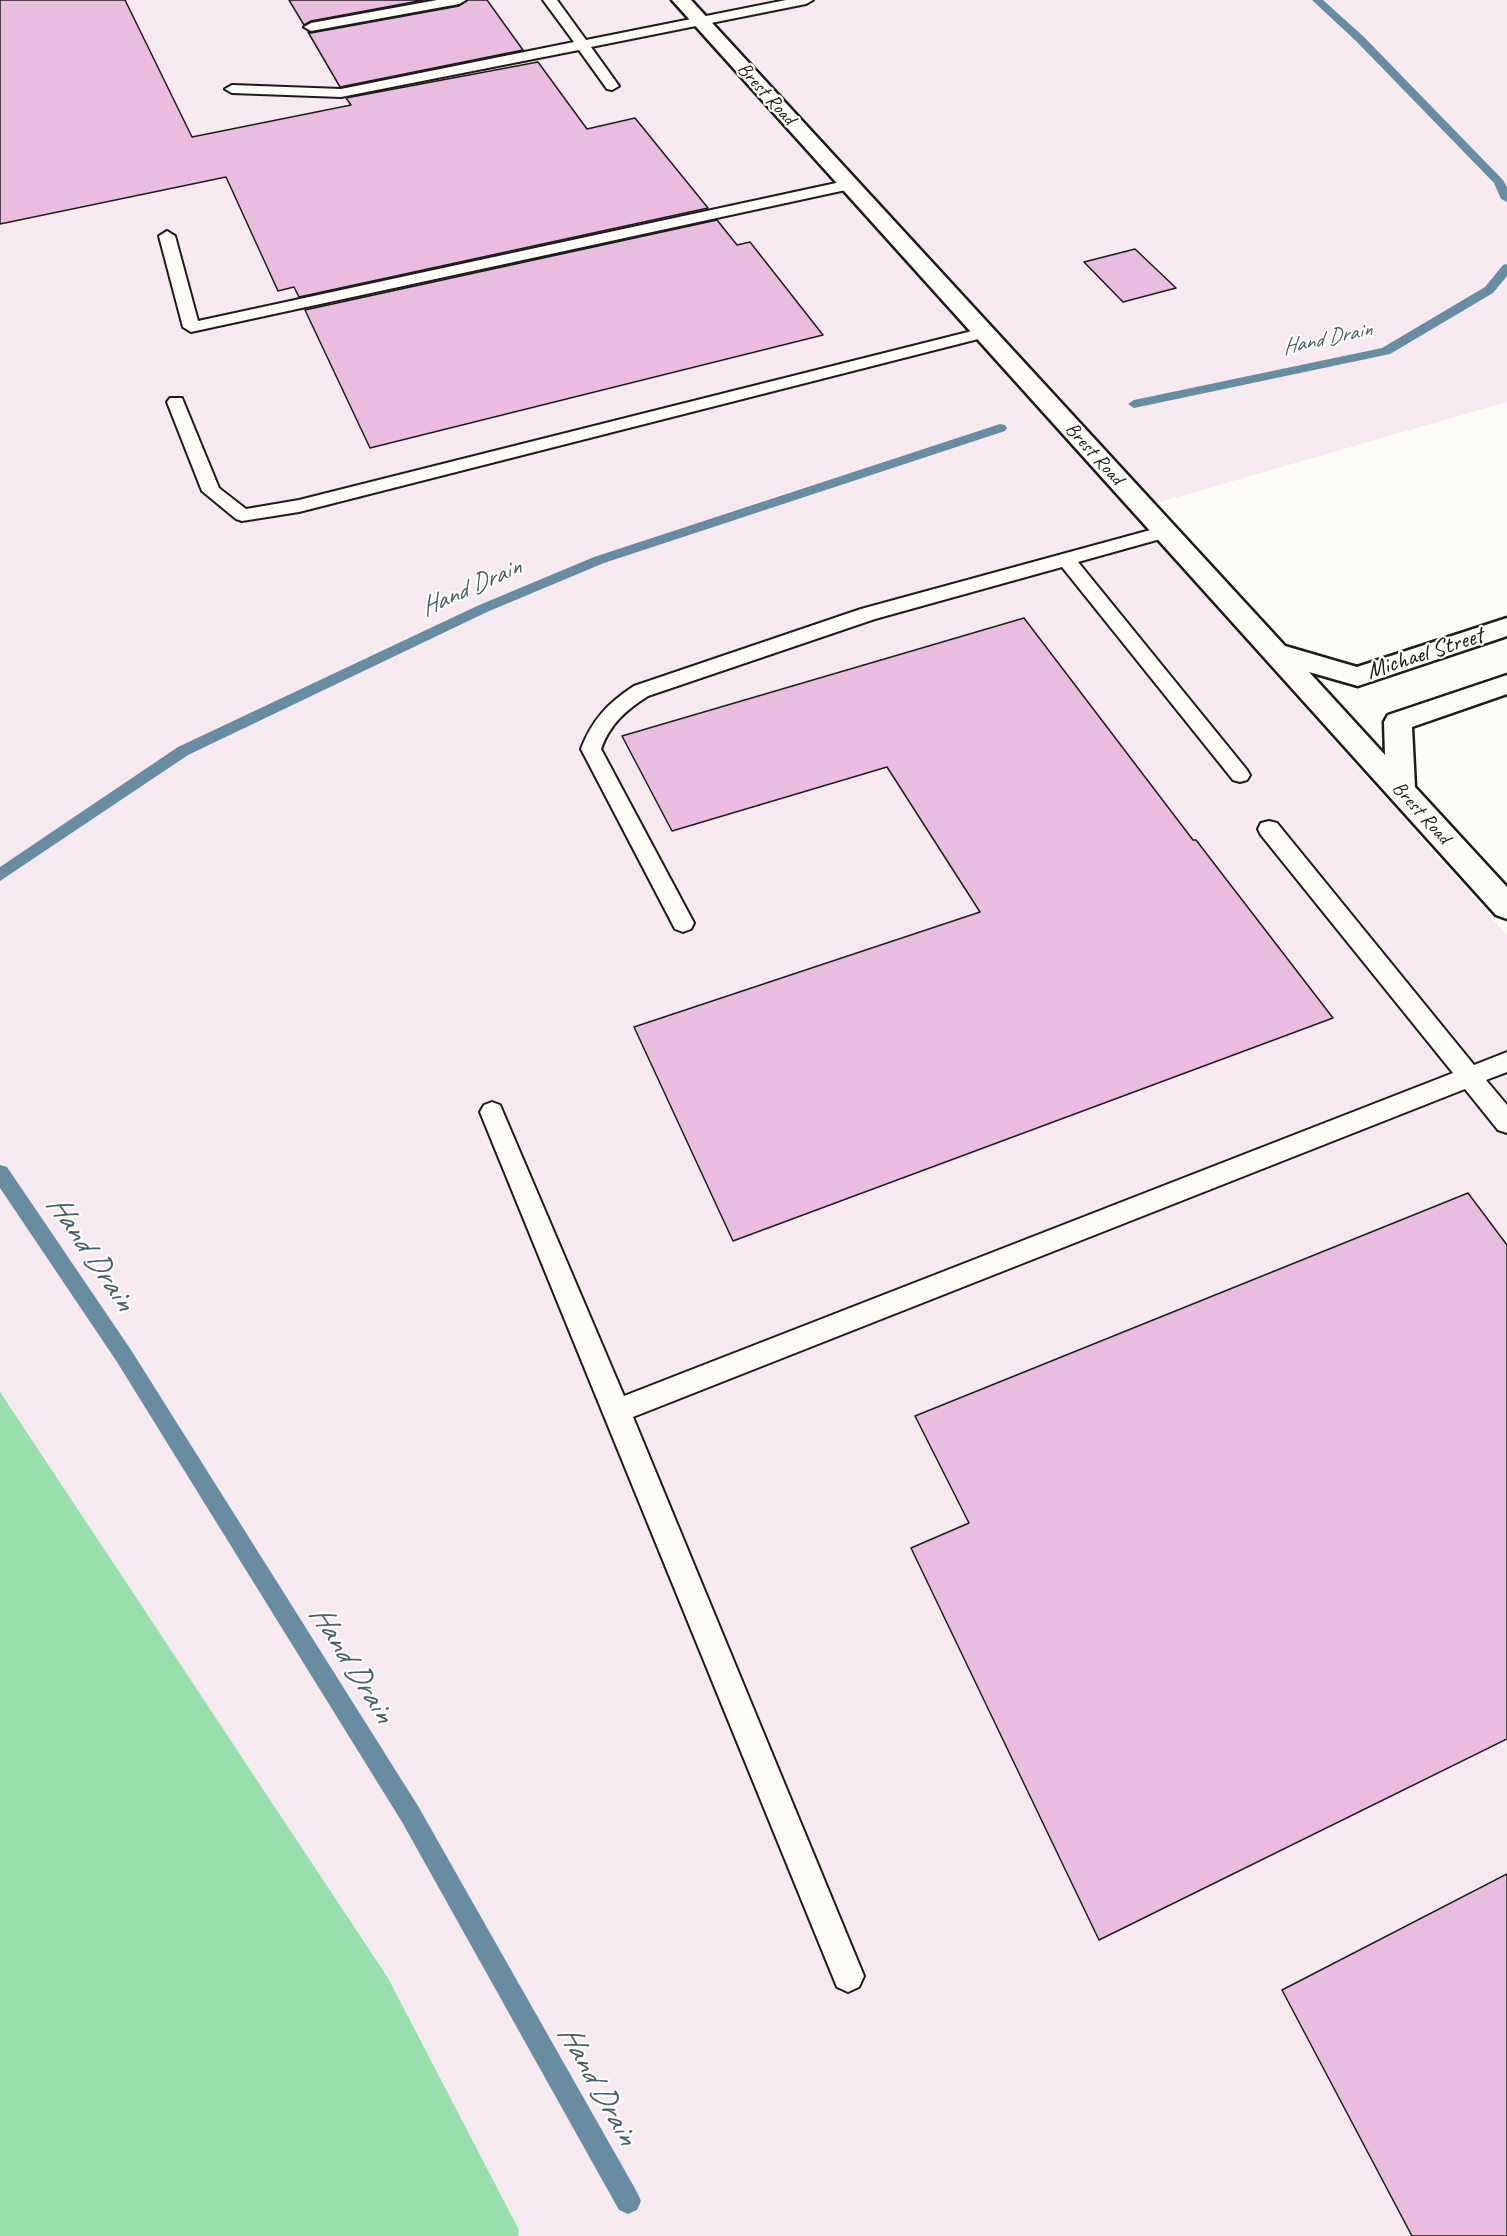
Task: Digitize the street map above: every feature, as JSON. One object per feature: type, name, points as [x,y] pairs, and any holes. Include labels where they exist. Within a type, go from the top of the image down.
[{"type":"street","name":"Brest Road","points":[[681,0],[1507,907]]},
{"type":"street","name":"Michael Street","points":[[1275,652],[1358,677],[1507,627]]},
{"type":"street","points":[[1401,791],[1398,722],[1507,684]]},
{"type":"lane","points":[[311,27],[459,0]]},
{"type":"lane","points":[[550,0],[612,86]]},
{"type":"lane","points":[[232,89],[341,93],[806,0]]},
{"type":"lane","points":[[167,236],[191,327],[850,185]]},
{"type":"lane","points":[[176,402],[211,492],[242,515],[300,506],[984,333]]},
{"type":"lane","points":[[683,923],[591,749],[598,728],[616,707],[641,691],[868,614],[1165,531]]},
{"type":"lane","points":[[1066,559],[1240,775]]},
{"type":"lane","points":[[1269,829],[1507,1123]]},
{"type":"lane","points":[[617,1411],[1507,1062]]},
{"type":"lane","points":[[492,1112],[848,1976]]},
{"type":"shaded area","points":[[0,0],[1507,0],[1507,402],[1129,511],[1507,935],[1507,2236],[0,2236]]},
{"type":"green space","points":[[0,1392],[388,1978],[519,2230],[518,2236],[0,2236]]},
{"type":"building","points":[[0,0],[125,0],[192,137],[351,105],[346,98],[538,62],[587,129],[635,118],[708,208],[299,297],[294,287],[278,291],[226,177],[0,224]]},
{"type":"building","points":[[289,0],[424,0],[311,21],[304,25]]},
{"type":"building","points":[[468,0],[487,0],[523,50],[340,87],[308,32],[459,6]]},
{"type":"building","points":[[717,220],[737,245],[750,242],[823,335],[370,448],[305,310]]},
{"type":"building","points":[[1135,249],[1176,288],[1123,302],[1084,262]]},
{"type":"building","points":[[1024,618],[1193,840],[1196,840],[1333,1018],[733,1241],[634,1027],[980,912],[887,767],[672,831],[622,736]]},
{"type":"building","points":[[1468,1193],[1507,1245],[1507,1739],[1099,1940],[911,1548],[969,1523],[915,1416]]},
{"type":"building","points":[[1507,1874],[1507,2236],[1412,2236],[1282,1990]]},
{"type":"waterway","name":"Hand Drain","points":[[1317,0],[1360,39],[1499,182],[1507,199]]},
{"type":"waterway","name":"Hand Drain","points":[[1134,404],[1386,351],[1489,290],[1507,268]]},
{"type":"waterway","name":"Hand Drain","points":[[0,875],[183,751],[482,609],[599,560],[1000,428]]},
{"type":"waterway","name":"Hand Drain","points":[[0,1173],[124,1356],[410,1814],[628,2201]]}]
